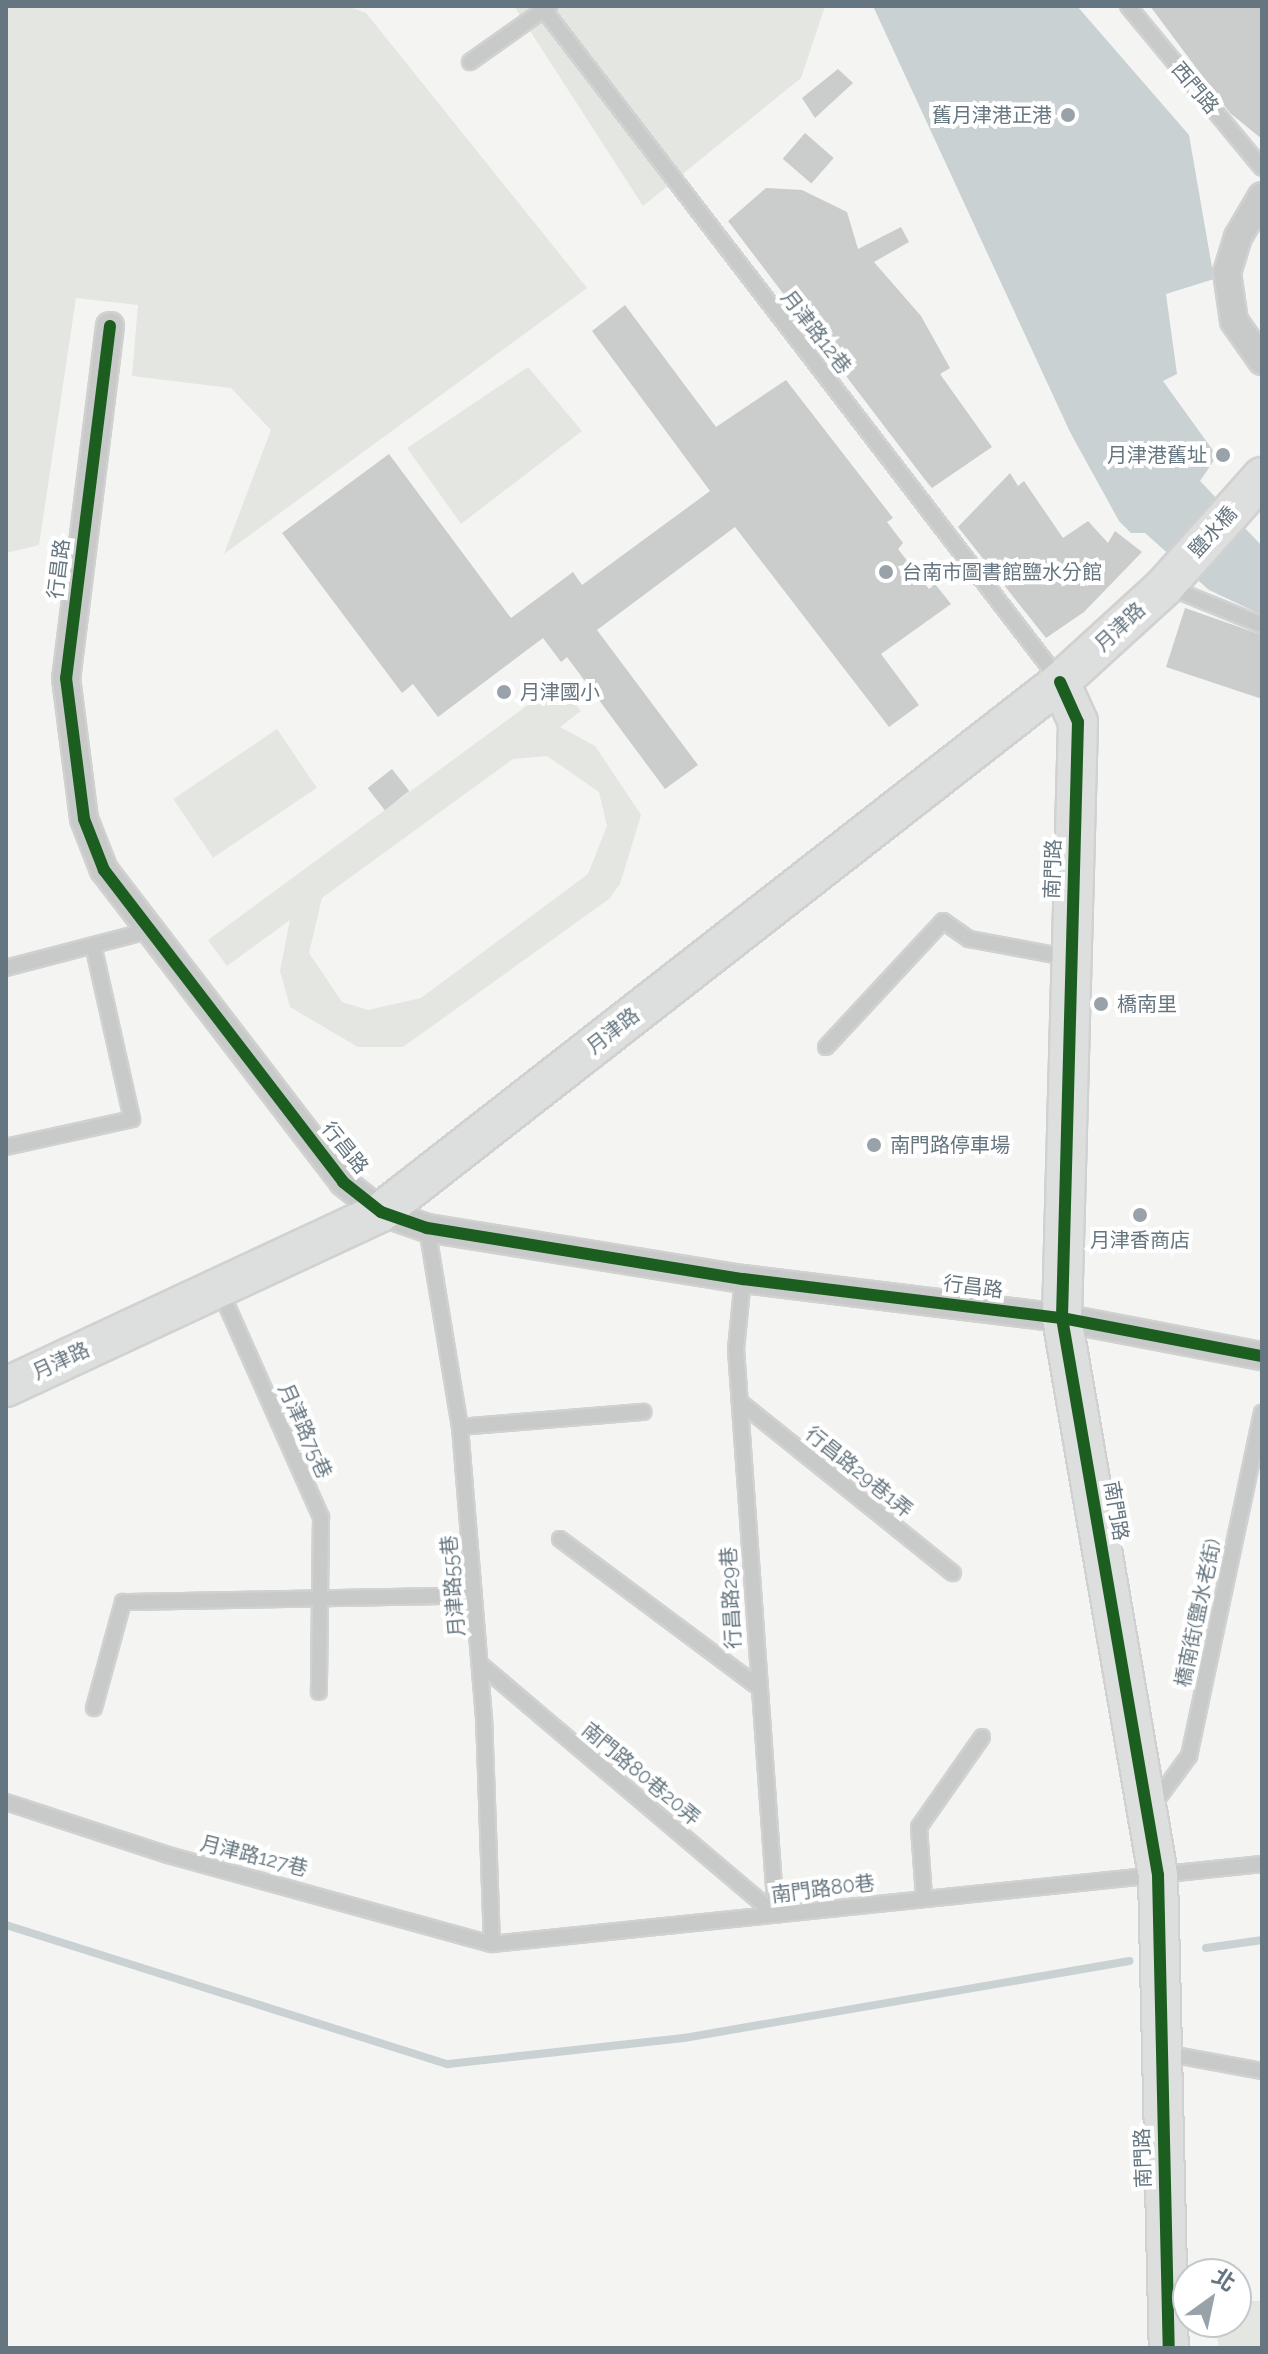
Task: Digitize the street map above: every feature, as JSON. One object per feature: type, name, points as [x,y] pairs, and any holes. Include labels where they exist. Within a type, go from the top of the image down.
[{"type":"street","points":[[1262,196],[1238,237],[1227,272],[1234,321],[1262,361]]},
{"type":"street","name":"行昌路","points":[[110,326],[66,678],[71,752],[84,819],[104,870],[343,1182],[381,1212],[427,1228],[743,1279],[1062,1318],[1262,1356]]},
{"type":"street","name":"鹽水橋","points":[[1165,586],[1262,477]]},
{"type":"street","name":"月津路","points":[[6,1387],[381,1212],[1060,682],[1165,586]]},
{"type":"street","name":"南門路","points":[[1060,682],[1078,722],[1062,1318],[1158,1875],[1158,2051],[1169,2348]]},
{"type":"lane","name":"西門路","points":[[1128,6],[1262,168]]},
{"type":"lane","points":[[470,62],[544,7]]},
{"type":"lane","name":"月津路12巷","points":[[544,7],[1060,682]]},
{"type":"lane","points":[[1165,586],[1262,625]]},
{"type":"lane","points":[[826,1047],[943,921],[969,939],[1071,958]]},
{"type":"lane","points":[[6,968],[151,930]]},
{"type":"lane","points":[[6,1147],[132,1119],[93,945]]},
{"type":"lane","name":"月津路55巷","points":[[427,1228],[460,1427],[480,1664],[492,1944]]},
{"type":"lane","name":"行昌路29巷","points":[[743,1279],[736,1349],[756,1685],[776,1915]]},
{"type":"lane","name":"月津路75巷","points":[[219,1288],[321,1517],[319,1692]]},
{"type":"lane","name":"行昌路29巷1弄","points":[[740,1402],[953,1573]]},
{"type":"lane","points":[[460,1427],[643,1412]]},
{"type":"lane","name":"橋南街(鹽水老街)","points":[[1149,1809],[1189,1756],[1262,1413]]},
{"type":"lane","points":[[560,1539],[756,1685]]},
{"type":"lane","points":[[94,1708],[123,1602],[474,1595]]},
{"type":"lane","name":"南門路80巷20弄","points":[[480,1664],[776,1915]]},
{"type":"lane","points":[[924,1897],[919,1827],[982,1737]]},
{"type":"lane","name":"月津路127巷","points":[[6,1802],[168,1855],[492,1944]]},
{"type":"lane","name":"南門路80巷","points":[[492,1944],[1262,1864]]},
{"type":"lane","points":[[1158,2051],[1262,2071]]},
{"type":"shaded area","points":[[6,6],[347,6],[366,13],[587,288],[224,554],[271,430],[231,388],[132,376],[138,305],[76,298],[39,545],[6,553]]},
{"type":"shaded area","points":[[514,6],[825,6],[801,78],[643,206]]},
{"type":"shaded area","points":[[873,6],[1077,6],[1189,135],[1214,279],[1166,294],[1177,374],[1163,381],[1217,456],[1200,481],[1262,546],[1262,615],[1209,590],[1145,533],[1131,533],[1119,521],[1070,432]]},
{"type":"shaded area","points":[[528,367],[582,431],[461,524],[407,448]]},
{"type":"shaded area","points":[[559,682],[581,711],[560,727],[595,746],[641,815],[620,884],[609,899],[403,1047],[358,1047],[290,1007],[280,971],[290,920],[227,966],[208,940]],"holes":[[[547,756],[599,792],[607,826],[588,874],[421,998],[368,1010],[342,1002],[309,953],[322,898],[513,759]]]},
{"type":"shaded area","points":[[277,729],[317,788],[213,858],[173,799]]},
{"type":"shaded area","points":[[1252,2301],[1262,2301],[1262,2348],[1219,2348],[1217,2338],[1252,2338]]},
{"type":"building","points":[[1150,6],[1262,6],[1262,139],[1230,113]]},
{"type":"building","points":[[838,69],[853,83],[815,118],[802,98]]},
{"type":"building","points":[[805,133],[834,158],[811,184],[783,159]]},
{"type":"building","points":[[766,188],[802,190],[847,212],[858,249],[901,227],[909,242],[874,262],[921,316],[950,368],[940,374],[992,447],[932,488],[728,221]]},
{"type":"building","points":[[625,305],[716,427],[786,380],[893,518],[887,522],[903,543],[898,549],[929,589],[935,584],[951,604],[881,654],[919,705],[889,727],[735,527],[597,630],[698,765],[665,789],[567,657],[561,662],[543,638],[438,717],[413,684],[402,693],[282,533],[389,454],[511,618],[573,572],[582,585],[710,491],[592,331]]},
{"type":"building","points":[[1010,473],[1018,486],[1024,481],[1063,538],[1088,521],[1108,543],[1115,531],[1142,552],[1084,612],[1046,638],[958,527]]},
{"type":"building","points":[[1185,608],[1262,635],[1262,699],[1166,667]]},
{"type":"building","points":[[392,769],[409,791],[385,810],[368,788]]},
{"type":"waterway","points":[[6,1925],[448,2064],[684,2038],[1129,1961]]},
{"type":"waterway","points":[[1206,1948],[1262,1940]]},
{"type":"cycle path","points":[[110,326],[66,678],[84,819],[104,870],[343,1182],[381,1212],[427,1228],[743,1279],[1062,1318],[1262,1356]]},
{"type":"cycle path","points":[[1060,682],[1078,722],[1062,1318],[1158,1875],[1169,2348]]},
{"type":"place","name":"舊月津港正港","points":[[1068,115]]},
{"type":"place","name":"月津港舊址","points":[[1223,455]]},
{"type":"place","name":"台南市圖書館鹽水分館","points":[[886,572]]},
{"type":"place","name":"月津國小","points":[[504,692]]},
{"type":"place","name":"橋南里","points":[[1101,1004]]},
{"type":"place","name":"南門路停車場","points":[[874,1145]]},
{"type":"place","name":"月津香商店","points":[[1140,1215]]}]
